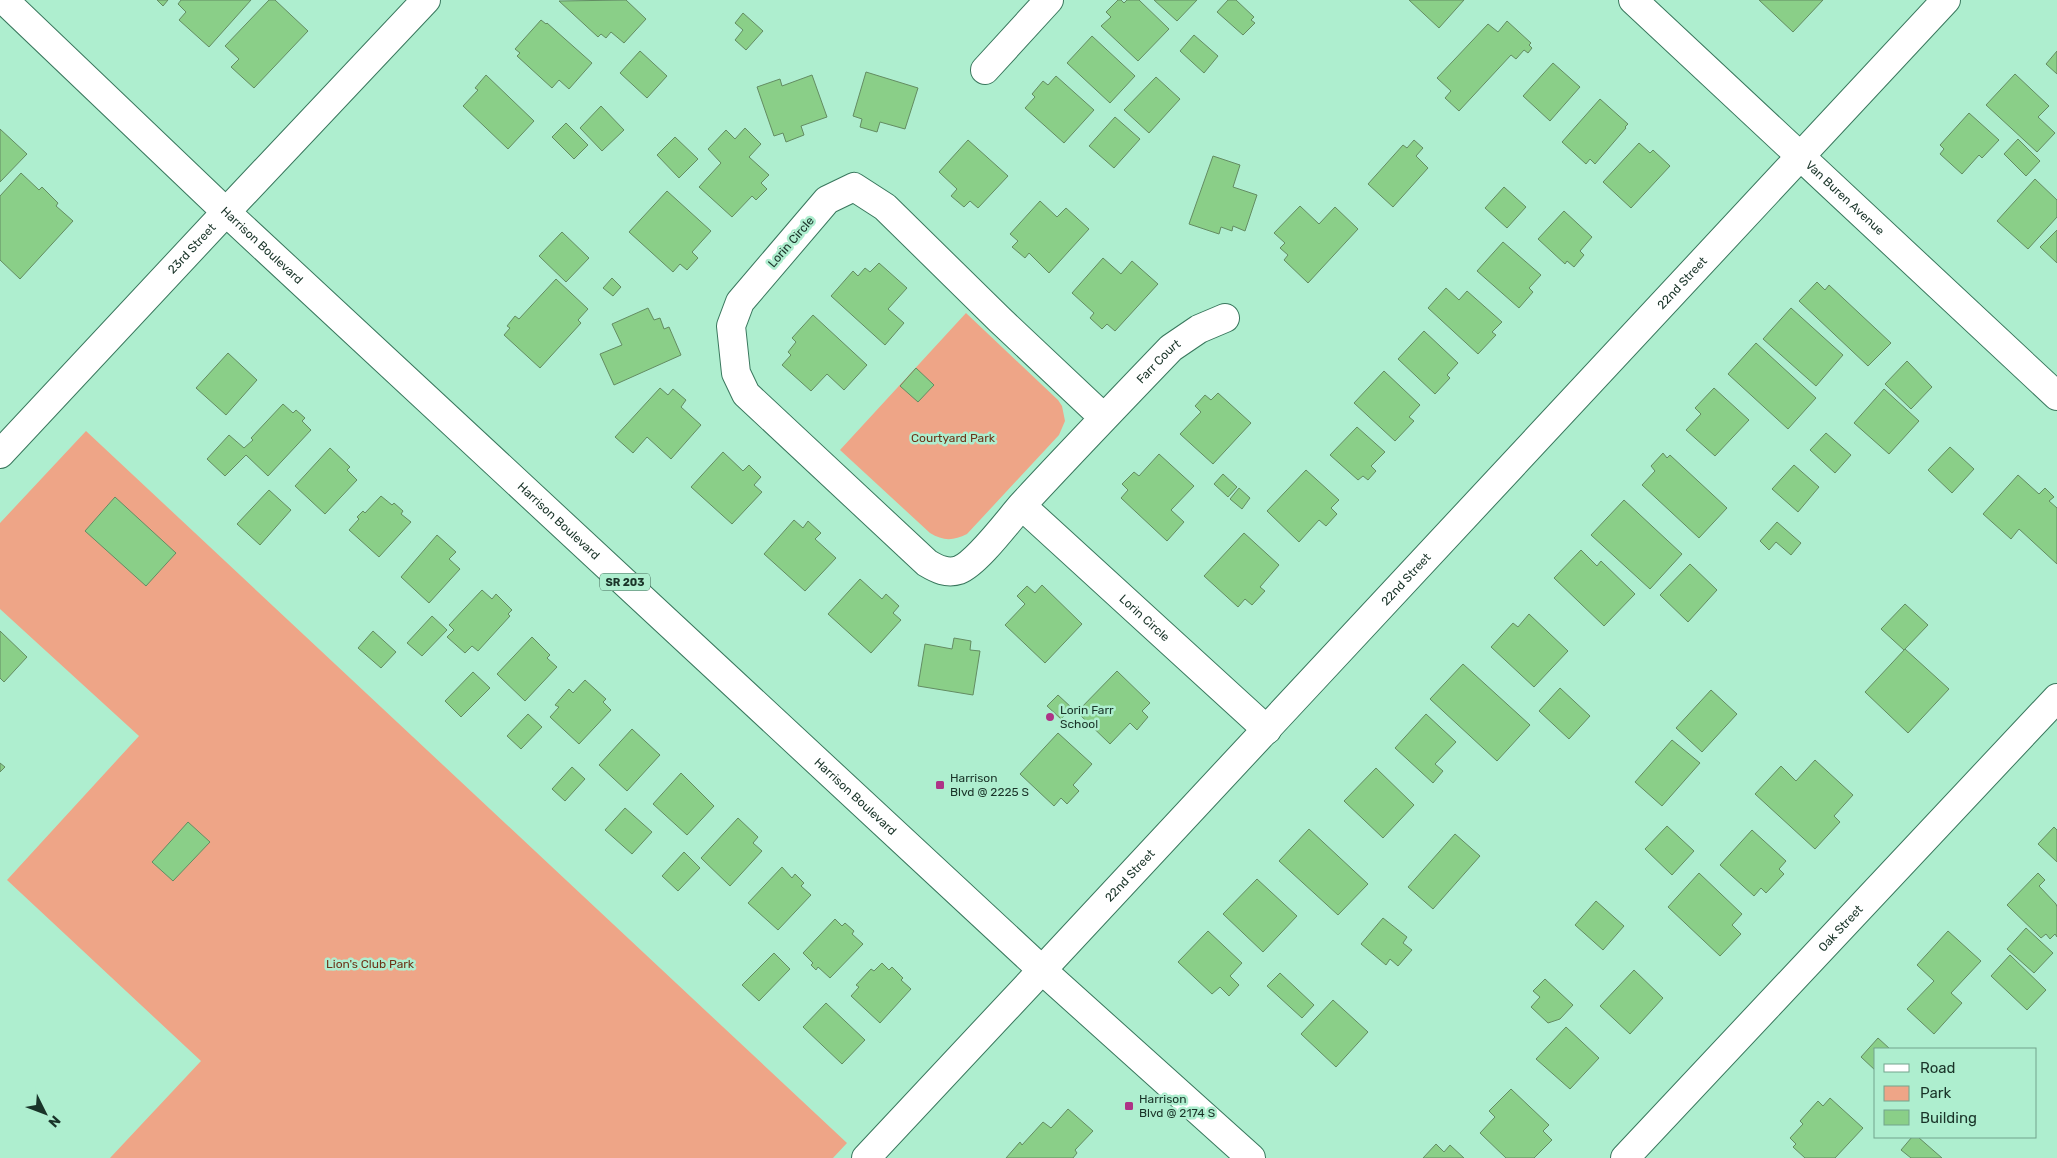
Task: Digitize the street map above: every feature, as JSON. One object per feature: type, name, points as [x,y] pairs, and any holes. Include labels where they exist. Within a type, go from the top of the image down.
[{"type":"street","name":"Harrison Boulevard","points":[[4,0],[226,212],[1042,970],[1251,1158]]},
{"type":"street","name":"23rd Street","points":[[0,454],[426,0]]},
{"type":"street","points":[[984,70],[1049,0]]},
{"type":"street","name":"Van Buren Avenue","points":[[1633,0],[2057,396]]},
{"type":"street","name":"22nd Street","points":[[866,1158],[1946,0]]},
{"type":"street","name":"Lorin Circle","points":[[854,187],[885,207],[999,319],[1104,418],[973,560],[960,570],[949,572],[937,570],[927,563],[746,394],[736,373],[731,326],[740,302],[827,200],[854,187]]},
{"type":"street","name":"Farr Court","points":[[1104,418],[1172,348],[1199,329],[1225,318]]},
{"type":"street","name":"Lorin Circle","points":[[1022,506],[1267,730]]},
{"type":"street","name":"Oak Street","points":[[1625,1158],[2057,698]]},
{"type":"green space","name":"Courtyard Park","points":[[966,313],[1058,400],[1062,406],[1065,421],[1059,435],[967,534],[948,539],[939,538],[930,533],[840,450]]},
{"type":"green space","name":"Lion's Club Park","points":[[86,431],[847,1143],[833,1158],[110,1158],[201,1061],[7,880],[139,736],[0,609],[0,523]]},
{"type":"building","points":[[157,0],[168,0],[163,6]]},
{"type":"building","points":[[181,0],[251,0],[209,47],[179,20],[186,12],[178,4]]},
{"type":"building","points":[[269,0],[275,0],[308,31],[254,88],[231,67],[239,59],[225,46]]},
{"type":"building","points":[[626,0],[646,19],[624,43],[611,32],[606,38],[601,34],[598,37],[559,1]]},
{"type":"building","points":[[1118,0],[1124,3],[1127,0],[1139,0],[1169,29],[1138,61],[1101,26],[1111,17],[1106,12]]},
{"type":"building","points":[[1154,0],[1197,0],[1177,21]]},
{"type":"building","points":[[1228,0],[1236,0],[1254,17],[1251,20],[1255,23],[1243,35],[1217,12]]},
{"type":"building","points":[[1409,0],[1464,0],[1439,28]]},
{"type":"building","points":[[1759,0],[1823,0],[1793,32]]},
{"type":"building","points":[[743,13],[763,31],[746,50],[735,40],[743,30],[735,23]]},
{"type":"building","points":[[541,20],[547,23],[592,63],[569,89],[559,80],[552,88],[517,56],[520,53],[515,49]]},
{"type":"building","points":[[1507,21],[1531,43],[1529,45],[1532,48],[1528,53],[1524,50],[1516,59],[1511,55],[1459,111],[1445,98],[1451,91],[1437,78],[1488,24],[1498,32]]},
{"type":"building","points":[[1194,35],[1218,56],[1204,73],[1180,51]]},
{"type":"building","points":[[1092,36],[1135,76],[1110,103],[1067,63]]},
{"type":"building","points":[[640,51],[667,76],[647,98],[620,73]]},
{"type":"building","points":[[2057,51],[2057,74],[2046,64]]},
{"type":"building","points":[[1553,63],[1580,87],[1550,121],[1523,96]]},
{"type":"building","points":[[866,72],[918,88],[905,129],[880,122],[877,132],[860,127],[862,119],[853,116]]},
{"type":"building","points":[[2015,74],[2049,106],[2038,117],[2055,133],[2037,152],[1986,105]]},
{"type":"building","points":[[486,75],[534,121],[508,149],[463,106],[478,90],[475,88]]},
{"type":"building","points":[[812,75],[827,117],[801,126],[804,135],[786,142],[783,133],[774,136],[757,87],[780,79],[782,86]]},
{"type":"building","points":[[1056,76],[1094,110],[1064,143],[1025,108],[1035,97],[1032,94],[1043,81],[1048,85]]},
{"type":"building","points":[[1156,77],[1180,99],[1149,133],[1124,110]]},
{"type":"building","points":[[1600,99],[1628,124],[1595,164],[1590,159],[1586,164],[1562,142]]},
{"type":"building","points":[[601,106],[624,130],[602,151],[580,128]]},
{"type":"building","points":[[1969,113],[1999,140],[1982,158],[1979,155],[1962,174],[1940,154],[1944,149],[1940,145]]},
{"type":"building","points":[[1115,117],[1140,139],[1114,168],[1089,146]]},
{"type":"building","points":[[566,123],[588,145],[574,159],[552,137]]},
{"type":"building","points":[[745,128],[761,144],[749,157],[769,175],[761,183],[767,189],[756,200],[752,196],[732,217],[699,187],[721,163],[708,149],[726,130],[735,139]]},
{"type":"building","points":[[0,129],[27,154],[0,182]]},
{"type":"building","points":[[675,137],[698,159],[679,178],[657,155]]},
{"type":"building","points":[[2018,139],[2040,161],[2026,176],[2004,154]]},
{"type":"building","points":[[968,140],[1008,176],[978,208],[970,201],[964,207],[951,196],[957,189],[939,172]]},
{"type":"building","points":[[1414,140],[1423,148],[1416,156],[1428,168],[1393,207],[1368,184],[1403,145],[1407,148]]},
{"type":"building","points":[[1639,143],[1650,153],[1653,150],[1670,166],[1631,208],[1603,182]]},
{"type":"building","points":[[1213,156],[1240,165],[1233,187],[1257,195],[1245,231],[1233,226],[1232,231],[1221,227],[1219,234],[1189,224]]},
{"type":"building","points":[[21,173],[39,190],[42,187],[58,203],[56,206],[73,221],[20,279],[0,260],[0,196]]},
{"type":"building","points":[[2035,179],[2057,200],[2057,217],[2028,249],[1997,221]]},
{"type":"building","points":[[1504,187],[1526,207],[1507,228],[1485,208]]},
{"type":"building","points":[[667,191],[711,231],[692,252],[698,258],[687,270],[680,264],[673,272],[629,232]]},
{"type":"building","points":[[1040,201],[1057,217],[1066,208],[1089,229],[1049,273],[1029,253],[1025,258],[1012,247],[1018,241],[1010,234]]},
{"type":"building","points":[[1300,206],[1319,224],[1335,207],[1358,229],[1308,283],[1284,260],[1288,255],[1280,248],[1285,243],[1274,233]]},
{"type":"building","points":[[1564,211],[1592,237],[1580,251],[1584,255],[1574,267],[1567,261],[1565,264],[1538,239]]},
{"type":"building","points":[[2057,230],[2057,263],[2040,247]]},
{"type":"building","points":[[562,232],[589,258],[566,282],[539,256]]},
{"type":"building","points":[[1503,242],[1541,275],[1529,288],[1533,292],[1519,308],[1477,271]]},
{"type":"building","points":[[1103,258],[1121,274],[1132,261],[1158,284],[1115,331],[1107,324],[1102,329],[1090,318],[1094,313],[1072,293]]},
{"type":"building","points":[[879,263],[907,288],[888,309],[904,323],[885,345],[831,296],[853,271],[858,276],[865,268],[870,272]]},
{"type":"building","points":[[612,278],[621,287],[613,296],[603,288]]},
{"type":"building","points":[[556,279],[588,309],[578,320],[581,323],[540,368],[504,335],[510,328],[507,326],[515,316],[519,319]]},
{"type":"building","points":[[1817,282],[1825,290],[1829,285],[1891,343],[1868,366],[1799,301]]},
{"type":"building","points":[[1446,288],[1459,300],[1467,291],[1502,322],[1492,332],[1496,335],[1478,354],[1428,308]]},
{"type":"building","points":[[648,308],[654,320],[660,318],[664,329],[669,327],[681,355],[614,385],[600,354],[622,345],[612,324]]},
{"type":"building","points":[[1791,308],[1843,355],[1816,386],[1763,339]]},
{"type":"building","points":[[813,315],[867,365],[844,390],[827,374],[811,391],[782,365],[791,355],[788,352],[796,342],[792,338]]},
{"type":"building","points":[[1424,331],[1458,363],[1447,375],[1450,378],[1435,394],[1398,359]]},
{"type":"building","points":[[1756,343],[1816,398],[1788,429],[1728,374]]},
{"type":"building","points":[[228,353],[257,380],[226,415],[196,388]]},
{"type":"building","points":[[1907,361],[1932,387],[1911,409],[1885,384]]},
{"type":"building","points":[[916,368],[934,385],[918,402],[900,386]]},
{"type":"building","points":[[1384,371],[1420,405],[1409,417],[1414,421],[1395,441],[1354,403]]},
{"type":"building","points":[[660,388],[668,395],[673,389],[686,400],[681,407],[701,425],[671,459],[647,437],[633,453],[615,437]]},
{"type":"building","points":[[1714,388],[1749,420],[1715,456],[1686,430],[1701,414],[1695,408]]},
{"type":"building","points":[[1884,389],[1919,421],[1889,454],[1854,423]]},
{"type":"building","points":[[1218,393],[1251,423],[1213,464],[1180,434],[1201,412],[1195,406],[1205,395],[1211,400]]},
{"type":"building","points":[[283,404],[293,413],[296,410],[305,418],[302,421],[311,430],[268,476],[246,455],[225,476],[207,459],[229,435],[244,448]]},
{"type":"building","points":[[1357,427],[1385,452],[1371,466],[1376,471],[1368,480],[1363,476],[1358,480],[1330,455]]},
{"type":"building","points":[[1826,433],[1851,455],[1835,473],[1810,450]]},
{"type":"building","points":[[1950,447],[1974,469],[1952,493],[1928,470]]},
{"type":"building","points":[[330,448],[350,467],[347,470],[357,480],[325,514],[295,486]]},
{"type":"building","points":[[723,452],[743,471],[749,465],[761,477],[754,485],[762,492],[732,524],[691,487]]},
{"type":"building","points":[[1663,453],[1667,458],[1670,455],[1727,508],[1699,538],[1642,485],[1655,471],[1651,466]]},
{"type":"building","points":[[1159,454],[1194,486],[1171,510],[1184,522],[1167,541],[1121,498],[1128,490],[1122,484],[1134,472],[1139,476]]},
{"type":"building","points":[[1794,465],[1819,487],[1798,512],[1772,489]]},
{"type":"building","points":[[1306,470],[1339,500],[1331,508],[1337,514],[1326,526],[1319,520],[1299,542],[1267,511]]},
{"type":"building","points":[[1223,474],[1237,487],[1228,497],[1214,484]]},
{"type":"building","points":[[2018,475],[2039,494],[2045,488],[2054,497],[2049,501],[2057,508],[2057,564],[2019,529],[2011,539],[1983,514]]},
{"type":"building","points":[[1239,488],[1250,498],[1242,509],[1230,499]]},
{"type":"building","points":[[269,490],[291,510],[260,545],[237,524]]},
{"type":"building","points":[[381,496],[392,505],[394,503],[403,511],[401,514],[411,522],[379,557],[349,530],[359,519],[357,517],[363,511],[365,513]]},
{"type":"building","points":[[115,497],[176,553],[146,586],[85,531]]},
{"type":"building","points":[[1624,500],[1682,554],[1650,589],[1591,535]]},
{"type":"building","points":[[794,520],[803,528],[808,521],[821,533],[815,539],[836,558],[805,591],[764,554]]},
{"type":"building","points":[[1777,522],[1801,543],[1791,555],[1776,542],[1769,550],[1760,541]]},
{"type":"building","points":[[1244,533],[1279,565],[1260,587],[1265,591],[1252,605],[1245,599],[1238,607],[1204,576]]},
{"type":"building","points":[[437,535],[456,552],[449,559],[460,569],[429,603],[401,577]]},
{"type":"building","points":[[1581,550],[1597,566],[1601,561],[1635,594],[1604,626],[1554,578]]},
{"type":"building","points":[[1690,564],[1717,590],[1688,622],[1660,595]]},
{"type":"building","points":[[860,579],[882,599],[886,594],[899,606],[893,613],[901,620],[871,653],[828,614]]},
{"type":"building","points":[[1042,585],[1082,624],[1045,663],[1005,625],[1025,604],[1017,596],[1027,586],[1035,593]]},
{"type":"building","points":[[482,590],[492,599],[496,594],[512,610],[508,614],[510,616],[478,651],[472,646],[465,653],[447,637],[454,630],[449,625]]},
{"type":"building","points":[[1905,604],[1928,625],[1904,650],[1881,629]]},
{"type":"building","points":[[1529,614],[1568,651],[1534,687],[1491,647],[1513,623],[1518,627]]},
{"type":"building","points":[[432,616],[447,630],[422,656],[407,643]]},
{"type":"building","points":[[0,631],[27,657],[4,682],[0,678]]},
{"type":"building","points":[[373,631],[396,652],[381,668],[358,648]]},
{"type":"building","points":[[532,637],[550,655],[547,658],[557,667],[525,701],[497,674]]},
{"type":"building","points":[[954,638],[971,641],[970,650],[980,651],[973,695],[918,686],[925,644],[952,649]]},
{"type":"building","points":[[1905,649],[1949,689],[1908,733],[1865,692]]},
{"type":"building","points":[[1463,664],[1530,725],[1497,761],[1430,699]]},
{"type":"building","points":[[1117,671],[1150,703],[1142,711],[1148,717],[1137,730],[1130,723],[1110,744],[1077,712]]},
{"type":"building","points":[[473,672],[490,688],[461,717],[445,701]]},
{"type":"building","points":[[585,680],[606,699],[603,702],[611,710],[579,744],[550,717],[559,707],[555,705],[569,689],[573,693]]},
{"type":"building","points":[[1560,688],[1590,716],[1569,739],[1539,711]]},
{"type":"building","points":[[1711,690],[1737,714],[1702,752],[1676,728]]},
{"type":"building","points":[[1058,695],[1072,708],[1061,719],[1047,706]]},
{"type":"building","points":[[528,714],[542,727],[521,749],[507,736]]},
{"type":"building","points":[[1426,714],[1456,742],[1435,764],[1443,771],[1433,783],[1395,748]]},
{"type":"building","points":[[632,729],[660,755],[627,791],[599,765]]},
{"type":"building","points":[[1058,733],[1092,764],[1073,785],[1079,791],[1067,804],[1061,798],[1054,806],[1020,774]]},
{"type":"building","points":[[1672,740],[1700,763],[1662,806],[1635,782]]},
{"type":"building","points":[[1815,760],[1853,795],[1834,816],[1840,822],[1815,849],[1755,794],[1781,766],[1796,781]]},
{"type":"building","points":[[0,763],[5,767],[0,772]]},
{"type":"building","points":[[572,767],[585,779],[565,801],[552,789]]},
{"type":"building","points":[[1376,768],[1414,805],[1383,838],[1344,801]]},
{"type":"building","points":[[681,773],[714,806],[687,835],[653,804]]},
{"type":"building","points":[[625,808],[652,832],[632,854],[605,830]]},
{"type":"building","points":[[738,818],[758,837],[753,843],[762,851],[730,886],[701,858]]},
{"type":"building","points":[[188,822],[210,842],[173,881],[152,862]]},
{"type":"building","points":[[1667,826],[1694,851],[1672,875],[1645,849]]},
{"type":"building","points":[[2054,827],[2057,830],[2057,862],[2038,844]]},
{"type":"building","points":[[1309,829],[1368,884],[1338,915],[1279,861]]},
{"type":"building","points":[[1752,830],[1786,861],[1779,869],[1784,874],[1766,893],[1761,888],[1754,896],[1720,865]]},
{"type":"building","points":[[1455,834],[1480,856],[1433,909],[1408,887]]},
{"type":"building","points":[[684,852],[700,868],[678,891],[662,876]]},
{"type":"building","points":[[782,867],[792,878],[795,874],[804,883],[801,886],[811,895],[778,930],[748,903]]},
{"type":"building","points":[[1699,873],[1742,914],[1732,925],[1741,934],[1720,956],[1668,907]]},
{"type":"building","points":[[2038,873],[2045,880],[2039,886],[2057,907],[2057,937],[2055,934],[2050,939],[2046,934],[2041,938],[2007,905]]},
{"type":"building","points":[[1257,879],[1297,916],[1263,952],[1223,914]]},
{"type":"building","points":[[1596,901],[1624,926],[1603,950],[1575,925]]},
{"type":"building","points":[[1383,918],[1407,937],[1403,943],[1412,950],[1398,966],[1390,959],[1386,965],[1361,944]]},
{"type":"building","points":[[835,919],[842,926],[845,923],[854,931],[852,934],[863,944],[830,978],[818,967],[816,970],[811,965],[813,963],[803,953]]},
{"type":"building","points":[[2026,928],[2053,953],[2034,973],[2007,949]]},
{"type":"building","points":[[1208,931],[1242,963],[1230,976],[1239,985],[1229,996],[1220,987],[1212,994],[1178,962]]},
{"type":"building","points":[[1948,931],[1981,961],[1951,993],[1962,1003],[1934,1034],[1907,1009],[1934,981],[1917,965]]},
{"type":"building","points":[[774,953],[790,969],[759,1001],[742,985]]},
{"type":"building","points":[[2010,955],[2046,990],[2027,1010],[1991,976]]},
{"type":"building","points":[[882,963],[889,970],[892,967],[903,978],[901,980],[911,989],[880,1023],[851,996],[859,987],[856,985],[871,969],[874,971]]},
{"type":"building","points":[[1634,970],[1663,998],[1630,1034],[1600,1006]]},
{"type":"building","points":[[1280,973],[1314,1005],[1302,1018],[1267,986]]},
{"type":"building","points":[[1545,979],[1573,1005],[1560,1019],[1548,1023],[1531,1007],[1540,997],[1533,991]]},
{"type":"building","points":[[1333,1000],[1368,1032],[1336,1067],[1301,1034]]},
{"type":"building","points":[[826,1003],[865,1040],[842,1064],[803,1027]]},
{"type":"building","points":[[1566,1027],[1599,1058],[1570,1089],[1536,1059]]},
{"type":"building","points":[[1878,1038],[1889,1048],[1874,1048],[1874,1069],[1861,1057]]},
{"type":"building","points":[[1511,1089],[1549,1125],[1543,1131],[1552,1140],[1534,1158],[1506,1158],[1480,1133],[1495,1117],[1489,1111]]},
{"type":"building","points":[[1830,1098],[1863,1128],[1835,1158],[1805,1158],[1793,1147],[1796,1144],[1790,1138],[1803,1124],[1800,1121],[1818,1101],[1823,1106]]},
{"type":"building","points":[[1068,1109],[1093,1131],[1075,1150],[1077,1153],[1073,1158],[1006,1158],[1020,1142],[1022,1145],[1043,1122],[1051,1128]]},
{"type":"building","points":[[1911,1138],[1919,1138],[1942,1158],[1911,1158],[1901,1150]]},
{"type":"building","points":[[1436,1144],[1444,1152],[1450,1145],[1464,1158],[1423,1158]]},
{"type":"place","name":"Lorin Farr School","points":[[1050,717]]},
{"type":"place","name":"Harrison Blvd @ 2225 S","points":[[940,785]]},
{"type":"place","name":"Harrison Blvd @ 2174 S","points":[[1129,1106]]}]
